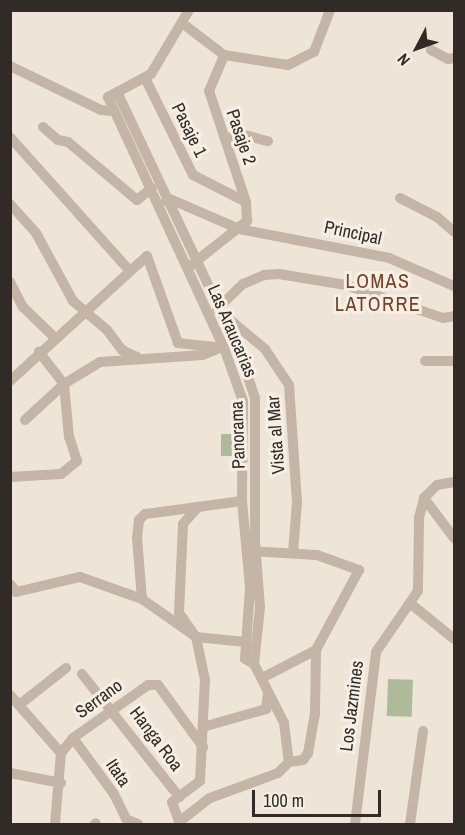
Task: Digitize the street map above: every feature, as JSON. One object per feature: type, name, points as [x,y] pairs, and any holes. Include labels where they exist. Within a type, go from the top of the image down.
[{"type":"street","points":[[112,94],[145,78],[156,67],[189,10]]},
{"type":"street","points":[[182,24],[224,55],[288,65],[314,52],[330,10]]},
{"type":"street","points":[[431,50],[448,59],[454,58]]},
{"type":"street","name":"Pasaje 2","points":[[224,55],[209,91],[246,202]]},
{"type":"street","points":[[10,66],[26,76],[101,110],[113,111]]},
{"type":"street","name":"Pasaje 1","points":[[145,78],[193,175],[246,202]]},
{"type":"street","name":"Las Araucarias","points":[[112,94],[113,111],[190,266],[243,401],[242,501],[251,551],[245,658],[254,663]]},
{"type":"street","name":"Panorama","points":[[112,94],[166,201],[190,266],[239,350],[255,398],[251,551],[260,607],[254,663]]},
{"type":"street","points":[[43,127],[58,140],[68,142],[137,200],[152,188]]},
{"type":"street","points":[[226,139],[241,134],[267,141]]},
{"type":"street","points":[[10,137],[129,270]]},
{"type":"street","points":[[400,198],[437,217],[454,232]]},
{"type":"street","name":"Principal","points":[[166,201],[170,199],[239,229],[371,253],[454,286]]},
{"type":"street","points":[[190,266],[247,221],[246,202]]},
{"type":"street","points":[[10,204],[36,233],[72,301],[107,330],[122,350],[143,358]]},
{"type":"street","points":[[10,381],[54,338],[147,256],[178,343],[221,349]]},
{"type":"street","points":[[217,309],[243,284],[279,274],[346,285],[443,318],[454,316]]},
{"type":"street","points":[[10,282],[22,307],[54,338]]},
{"type":"street","name":"Vista al Mar","points":[[217,309],[265,349],[289,385],[297,502],[293,552]]},
{"type":"street","points":[[25,420],[64,384],[100,362],[203,355],[221,349]]},
{"type":"street","points":[[10,477],[61,474],[77,461],[69,437],[64,384],[39,352]]},
{"type":"street","points":[[424,361],[454,361]]},
{"type":"street","points":[[454,482],[437,485],[424,498],[454,538]]},
{"type":"street","name":"Los Jazmines","points":[[353,823],[371,668],[381,640],[411,604],[418,591],[419,518],[424,498]]},
{"type":"street","points":[[142,599],[137,538],[140,520],[145,514],[242,501]]},
{"type":"street","points":[[198,507],[183,524],[179,613],[196,637],[205,680],[203,747],[200,781],[172,802],[179,823],[210,798],[278,773],[289,762],[303,760],[308,753],[315,714],[316,650],[359,570],[293,552],[251,551]]},
{"type":"street","points":[[10,584],[16,592],[80,577],[142,599],[196,637],[245,642]]},
{"type":"street","points":[[411,604],[454,639]]},
{"type":"street","points":[[262,678],[316,650]]},
{"type":"street","points":[[254,663],[284,723],[289,762]]},
{"type":"street","points":[[19,705],[66,668]]},
{"type":"street","name":"Hanga Roa","points":[[82,674],[112,708],[179,797]]},
{"type":"street","name":"Serrano","points":[[61,753],[72,738],[148,685],[158,685],[203,747]]},
{"type":"street","points":[[203,727],[266,709],[268,691]]},
{"type":"street","points":[[10,695],[61,753],[61,783],[55,825]]},
{"type":"street","points":[[410,825],[423,731]]},
{"type":"street","name":"Itata","points":[[72,738],[114,794],[126,819],[138,825]]},
{"type":"street","points":[[10,773],[61,783]]},
{"type":"green space","points":[[221,434],[232,434],[232,456],[221,456]]},
{"type":"green space","points":[[388,679],[413,680],[412,717],[387,716]]},
{"type":"district","name":"LOMAS LATORRE","points":[[378,292]]}]
